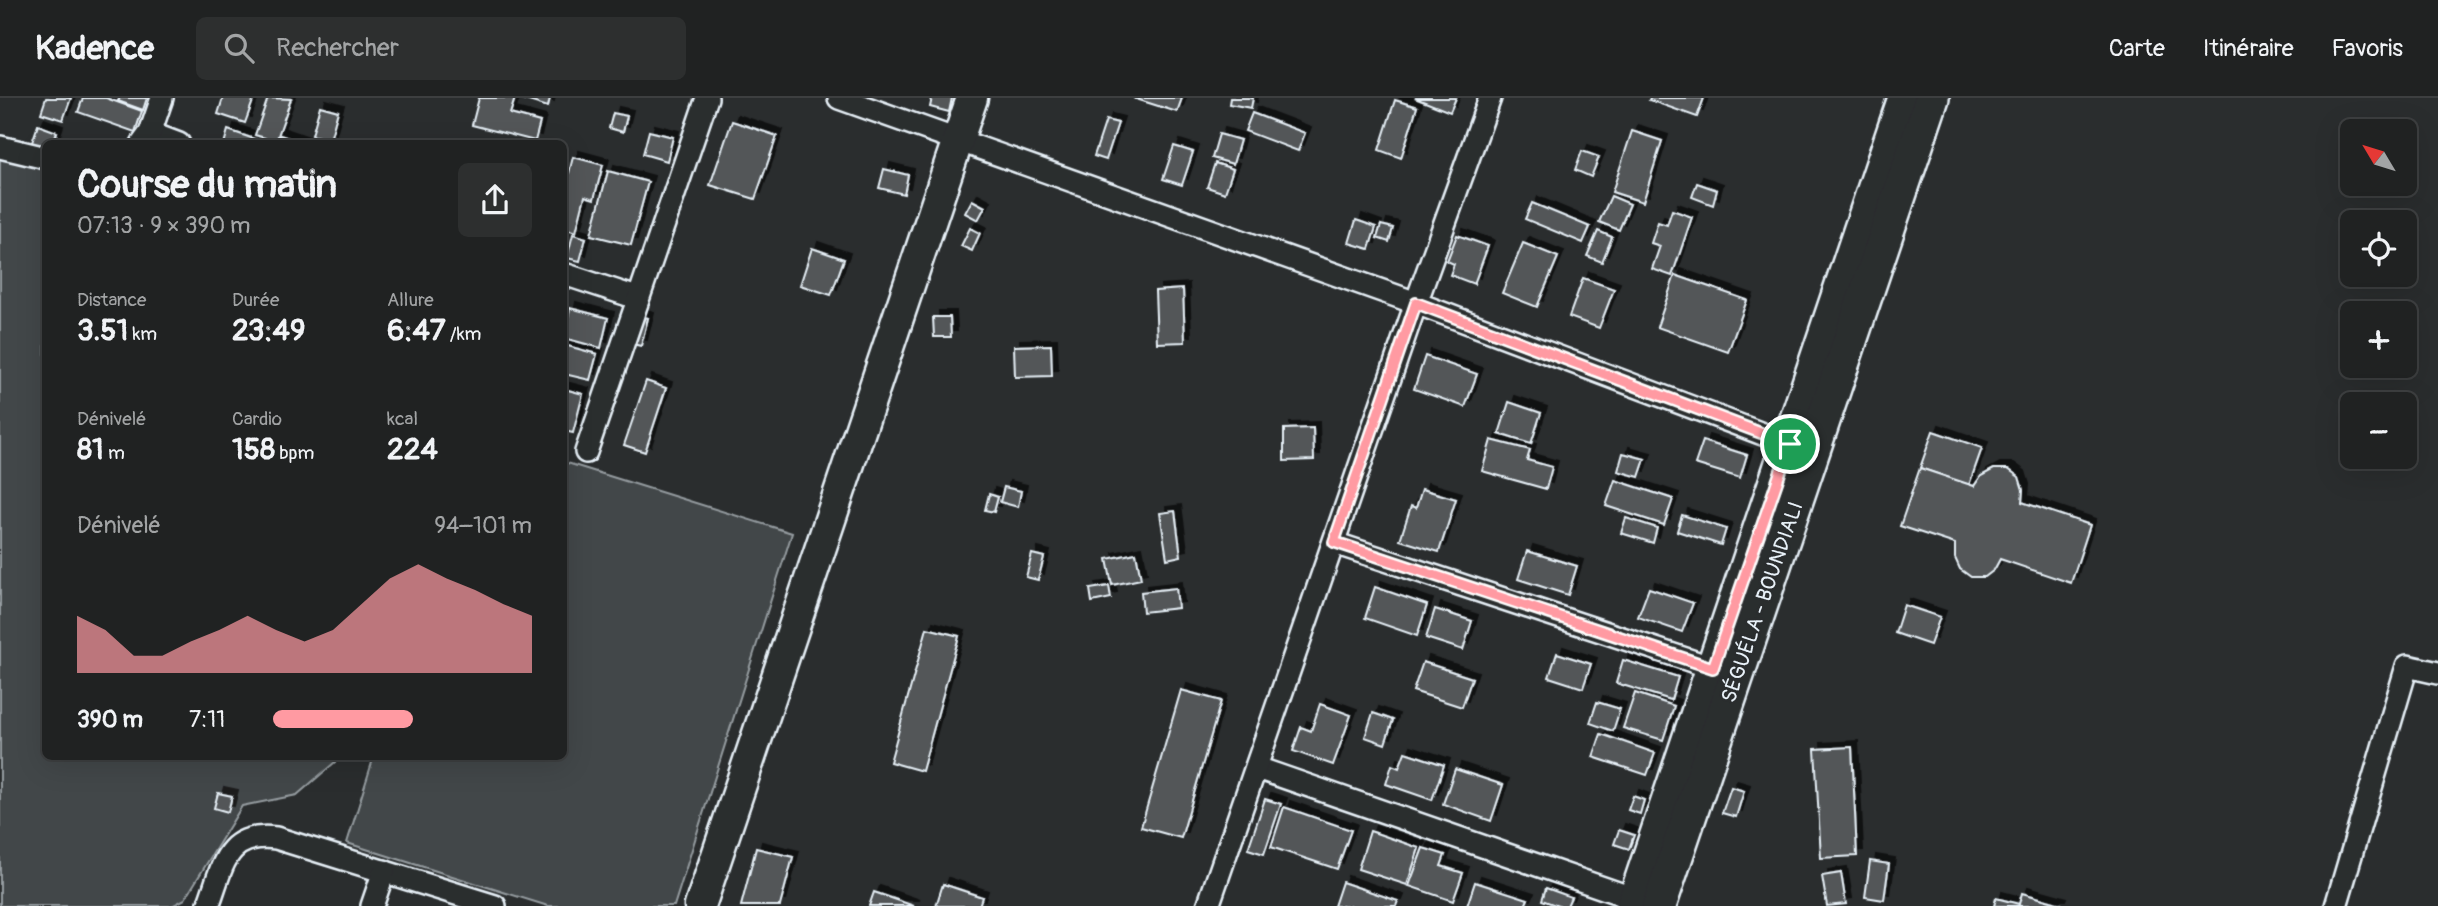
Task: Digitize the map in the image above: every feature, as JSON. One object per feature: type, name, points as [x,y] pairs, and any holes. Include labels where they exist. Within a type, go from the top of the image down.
[{"type":"main road","name":"SÉGUÉLA - BOUNDIALI","points":[[1642,904],[1713,668],[1801,449],[1905,98]]},
{"type":"main road","name":"SÉGUÉLA - BOUNDIALI","points":[[1642,904],[1801,449],[1932,98]]},
{"type":"street","points":[[146,138],[162,98]]},
{"type":"street","points":[[586,452],[707,98]]},
{"type":"street","points":[[839,98],[1416,303],[1801,449]]},
{"type":"street","points":[[700,906],[972,98]]},
{"type":"street","points":[[1208,906],[1416,303],[1490,98]]},
{"type":"street","points":[[0,147],[42,157]]},
{"type":"street","points":[[567,275],[637,298]]},
{"type":"street","points":[[1334,542],[1713,668]]},
{"type":"street","points":[[2336,906],[2407,666],[2438,673]]},
{"type":"street","points":[[1257,768],[1642,904]]},
{"type":"street","points":[[208,906],[229,853],[240,842],[256,835],[276,838],[495,906]]},
{"type":"street","points":[[372,906],[384,871]]},
{"type":"shaded area","points":[[0,155],[42,167],[42,760],[337,760],[297,795],[242,806],[185,899],[172,906],[0,906]]},
{"type":"shaded area","points":[[567,463],[792,533],[674,906],[548,906],[347,843],[373,760],[567,760]]},
{"type":"building","points":[[46,98],[71,98],[63,120],[41,113]]},
{"type":"building","points":[[83,98],[106,98],[142,111],[135,132],[78,112]]},
{"type":"building","points":[[120,98],[147,98],[143,110],[118,101]]},
{"type":"building","points":[[223,98],[254,98],[245,123],[218,114]]},
{"type":"building","points":[[268,98],[291,99],[276,140],[264,140],[255,135]]},
{"type":"building","points":[[479,98],[515,98],[510,114],[540,122],[535,140],[472,125]]},
{"type":"building","points":[[519,98],[550,98],[548,107]]},
{"type":"building","points":[[932,98],[952,98],[949,112],[930,107]]},
{"type":"building","points":[[1133,98],[1182,98],[1177,112]]},
{"type":"building","points":[[1230,98],[1253,98],[1251,108],[1229,104]]},
{"type":"building","points":[[1415,98],[1456,98],[1450,112]]},
{"type":"building","points":[[1704,98],[1697,117],[1649,100]]},
{"type":"building","points":[[1395,100],[1417,107],[1401,158],[1379,150]]},
{"type":"building","points":[[320,106],[338,111],[330,140],[312,135]]},
{"type":"building","points":[[613,113],[627,116],[623,132],[609,128]]},
{"type":"building","points":[[1252,113],[1305,133],[1298,151],[1245,131]]},
{"type":"building","points":[[1106,120],[1118,123],[1106,160],[1094,156]]},
{"type":"building","points":[[732,121],[777,136],[755,199],[710,185]]},
{"type":"building","points":[[38,125],[57,132],[54,140],[42,140],[42,149],[31,145]]},
{"type":"building","points":[[228,130],[257,140],[225,140]]},
{"type":"building","points":[[649,131],[673,137],[667,161],[643,154]]},
{"type":"building","points":[[1632,131],[1662,141],[1643,202],[1612,192]]},
{"type":"building","points":[[1219,134],[1240,140],[1233,164],[1212,158]]},
{"type":"building","points":[[280,135],[294,140],[278,140]]},
{"type":"building","points":[[1174,146],[1193,152],[1182,185],[1163,179]]},
{"type":"building","points":[[1582,151],[1599,157],[1591,177],[1575,170]]},
{"type":"building","points":[[573,157],[603,165],[594,199],[585,196],[576,232],[567,229],[567,181]]},
{"type":"building","points":[[1215,163],[1233,169],[1225,193],[1207,187]]},
{"type":"building","points":[[884,169],[908,175],[904,194],[879,188]]},
{"type":"building","points":[[608,171],[648,182],[631,245],[591,235]]},
{"type":"building","points":[[1697,183],[1717,190],[1713,205],[1692,197]]},
{"type":"building","points":[[1611,196],[1630,204],[1619,230],[1599,222]]},
{"type":"building","points":[[972,200],[985,207],[978,220],[965,213]]},
{"type":"building","points":[[1532,203],[1590,227],[1583,243],[1525,219]]},
{"type":"building","points":[[1672,210],[1692,217],[1672,276],[1652,269],[1660,246],[1651,243],[1658,222],[1667,225]]},
{"type":"building","points":[[1356,220],[1376,227],[1369,249],[1349,243]]},
{"type":"building","points":[[1381,225],[1393,228],[1389,242],[1377,238]]},
{"type":"building","points":[[970,228],[980,233],[972,251],[961,246]]},
{"type":"building","points":[[1598,231],[1612,237],[1602,262],[1587,256]]},
{"type":"building","points":[[573,234],[586,238],[580,261],[567,258]]},
{"type":"building","points":[[1457,235],[1488,246],[1474,284],[1450,275],[1454,264],[1447,261]]},
{"type":"building","points":[[1523,243],[1558,257],[1537,307],[1502,293]]},
{"type":"building","points":[[812,248],[844,259],[831,295],[800,285]]},
{"type":"building","points":[[1675,275],[1747,300],[1728,352],[1657,327]]},
{"type":"building","points":[[1583,278],[1614,289],[1599,328],[1569,317]]},
{"type":"building","points":[[1183,289],[1185,342],[1157,343],[1155,291]]},
{"type":"building","points":[[570,308],[608,318],[601,348],[567,339]]},
{"type":"building","points":[[626,312],[648,318],[641,346],[619,341]]},
{"type":"building","points":[[933,317],[950,317],[951,337],[934,337]]},
{"type":"building","points":[[1051,345],[1052,376],[1015,377],[1014,346]]},
{"type":"building","points":[[567,346],[597,354],[590,380],[567,375]]},
{"type":"building","points":[[1425,356],[1477,374],[1465,407],[1414,389]]},
{"type":"building","points":[[646,381],[666,388],[645,452],[624,445]]},
{"type":"building","points":[[567,390],[583,394],[573,433],[567,432]]},
{"type":"building","points":[[1509,402],[1541,413],[1531,444],[1499,434]]},
{"type":"building","points":[[1313,428],[1314,460],[1284,461],[1284,429]]},
{"type":"building","points":[[1933,431],[1982,448],[1969,485],[1920,468]]},
{"type":"building","points":[[1491,440],[1530,450],[1527,460],[1552,467],[1546,489],[1482,471]]},
{"type":"building","points":[[1703,441],[1747,455],[1740,478],[1695,464]]},
{"type":"building","points":[[1623,453],[1645,459],[1639,477],[1618,471]]},
{"type":"building","points":[[1920,468],[1974,486],[1981,476],[1994,469],[2008,469],[2019,477],[2023,490],[2022,502],[2090,525],[2071,583],[2000,559],[1994,570],[1985,577],[1971,577],[1960,569],[1955,558],[1955,544],[1900,526]]},
{"type":"building","points":[[1615,480],[1673,499],[1664,525],[1606,506]]},
{"type":"building","points":[[1004,487],[1021,491],[1018,507],[1000,502]]},
{"type":"building","points":[[1422,489],[1456,499],[1439,552],[1400,540],[1411,506],[1416,508]]},
{"type":"building","points":[[989,494],[998,497],[994,512],[985,510]]},
{"type":"building","points":[[1175,511],[1181,556],[1167,559],[1160,513]]},
{"type":"building","points":[[1682,515],[1726,529],[1721,545],[1677,531]]},
{"type":"building","points":[[1626,518],[1657,528],[1653,543],[1621,533]]},
{"type":"building","points":[[1527,551],[1577,566],[1568,595],[1518,579]]},
{"type":"building","points":[[1136,553],[1141,579],[1112,585],[1107,559]]},
{"type":"building","points":[[1032,554],[1044,557],[1038,580],[1026,577]]},
{"type":"building","points":[[1109,586],[1111,598],[1092,602],[1090,589]]},
{"type":"building","points":[[1375,587],[1427,605],[1417,636],[1365,618]]},
{"type":"building","points":[[1176,588],[1178,608],[1143,612],[1141,592]]},
{"type":"building","points":[[1649,588],[1693,603],[1682,632],[1638,617]]},
{"type":"building","points":[[1904,605],[1940,617],[1930,645],[1895,633]]},
{"type":"building","points":[[1435,609],[1472,621],[1463,650],[1426,638]]},
{"type":"building","points":[[927,628],[959,636],[922,771],[890,762]]},
{"type":"building","points":[[1557,653],[1591,664],[1583,688],[1549,677]]},
{"type":"building","points":[[1623,660],[1678,677],[1671,700],[1616,683]]},
{"type":"building","points":[[1423,662],[1472,678],[1462,707],[1413,691]]},
{"type":"building","points":[[1181,690],[1221,701],[1181,838],[1141,827]]},
{"type":"building","points":[[1635,693],[1674,706],[1663,740],[1623,728]]},
{"type":"building","points":[[1597,702],[1620,709],[1613,731],[1590,723]]},
{"type":"building","points":[[1320,704],[1351,715],[1333,765],[1293,751],[1301,727],[1311,731]]},
{"type":"building","points":[[1373,713],[1393,720],[1385,744],[1365,737]]},
{"type":"building","points":[[1601,734],[1655,753],[1647,775],[1593,757]]},
{"type":"building","points":[[1852,747],[1857,856],[1821,858],[1815,749]]},
{"type":"building","points":[[1405,752],[1444,765],[1432,800],[1386,784],[1392,765],[1399,768]]},
{"type":"building","points":[[1455,769],[1503,785],[1491,821],[1443,804]]},
{"type":"building","points":[[1731,787],[1744,791],[1736,817],[1722,813]]},
{"type":"building","points":[[218,793],[232,796],[228,812],[214,808]]},
{"type":"building","points":[[1633,796],[1644,800],[1640,814],[1628,810]]},
{"type":"building","points":[[1265,799],[1281,804],[1264,854],[1248,849]]},
{"type":"building","points":[[1284,807],[1351,830],[1337,869],[1271,847]]},
{"type":"building","points":[[1619,830],[1634,835],[1629,849],[1614,844]]},
{"type":"building","points":[[1370,831],[1419,848],[1407,885],[1358,869]]},
{"type":"building","points":[[756,848],[793,857],[780,906],[741,906]]},
{"type":"building","points":[[1423,848],[1445,855],[1441,866],[1463,873],[1453,901],[1409,886]]},
{"type":"building","points":[[1870,861],[1889,864],[1884,900],[1865,897]]},
{"type":"building","points":[[1841,873],[1846,904],[1827,906],[1822,876]]},
{"type":"building","points":[[1342,882],[1398,901],[1396,906],[1334,906]]},
{"type":"building","points":[[1475,882],[1528,899],[1525,906],[1467,906]]},
{"type":"building","points":[[943,884],[982,897],[979,906],[936,906]]},
{"type":"building","points":[[1546,888],[1571,897],[1567,906],[1558,906],[1542,900]]},
{"type":"building","points":[[874,892],[914,906],[869,906]]},
{"type":"building","points":[[2022,893],[2061,904],[1994,906],[1996,898],[2019,904]]},
{"type":"route","points":[[1416,303],[1790,444],[1713,668],[1334,542],[1416,303]]}]
